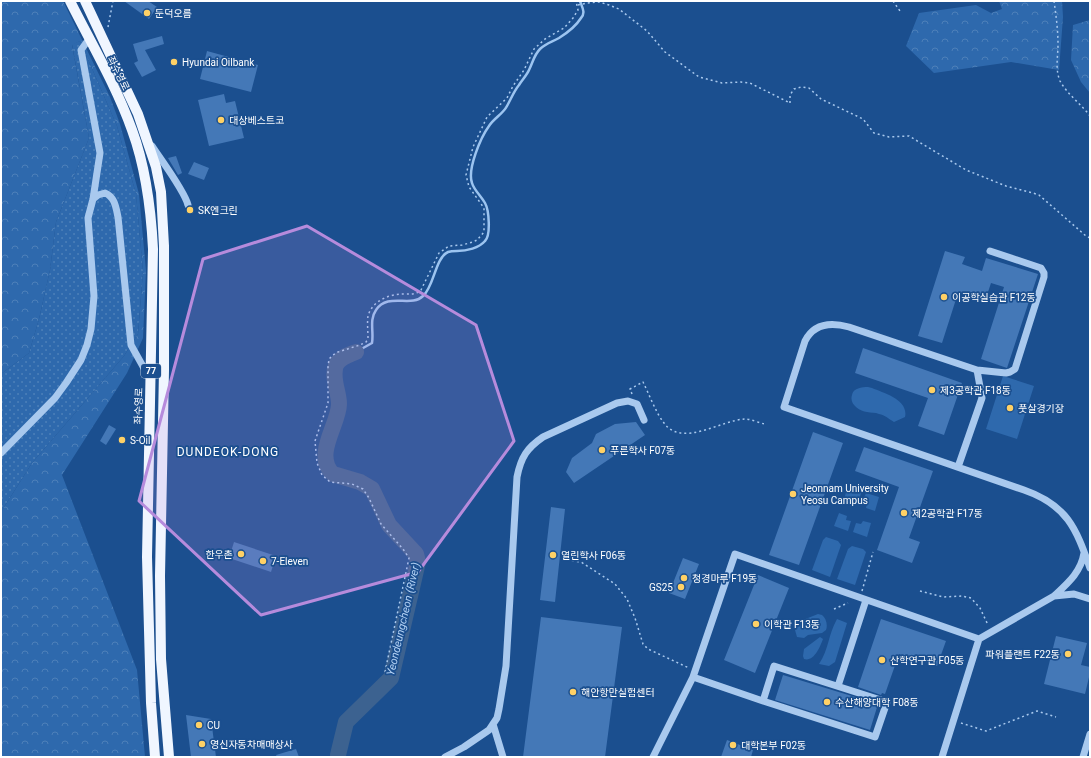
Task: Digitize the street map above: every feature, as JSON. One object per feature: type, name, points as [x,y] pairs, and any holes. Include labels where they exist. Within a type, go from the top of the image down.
[{"type":"main road","name":"좌수영로","points":[[70,1],[115,90],[133,131],[147,184],[153,249],[147,557],[150,689],[155,757]]},
{"type":"main road","name":"좌수영로","points":[[85,1],[138,114],[147,139],[159,179],[164,221],[164,370],[160,576],[161,659],[169,757]]},
{"type":"lane","points":[[1,453],[54,398],[66,383],[77,366],[87,345],[91,329],[94,296],[88,227],[89,213],[93,199],[100,153],[81,50],[89,39]]},
{"type":"lane","points":[[147,139],[175,180],[188,205]]},
{"type":"lane","points":[[93,199],[98,195],[106,193],[110,196],[114,203],[118,217],[131,345],[151,379]]},
{"type":"lane","points":[[990,252],[1041,268],[1044,273],[1044,277],[1013,371],[1006,373],[977,370],[849,327],[836,324],[824,325],[814,329],[805,340],[784,407],[1037,494],[1046,499],[1059,510],[1072,524],[1080,539],[1090,568]]},
{"type":"lane","points":[[958,467],[981,401],[982,395],[977,370]]},
{"type":"lane","points":[[445,757],[483,735],[497,718],[500,709],[506,666],[517,476],[519,466],[524,455],[542,436],[617,403],[628,401],[637,404],[644,420]]},
{"type":"lane","points":[[942,757],[979,639],[1054,596],[1077,572],[1082,564],[1084,552]]},
{"type":"lane","points":[[652,757],[694,674],[735,554],[979,639]]},
{"type":"lane","points":[[1054,596],[1074,594],[1090,600]]},
{"type":"lane","points":[[838,686],[866,600]]},
{"type":"lane","points":[[694,674],[762,701],[875,737],[887,702],[774,666],[762,701]]},
{"type":"lane","points":[[493,724],[503,757]]},
{"type":"lane","points":[[1083,757],[1090,734]]},
{"type":"path","points":[[105,42],[113,1]]},
{"type":"path","points":[[385,672],[409,558],[381,524],[369,498],[363,489],[352,484],[330,482],[325,478],[319,469],[316,441],[328,403],[328,362],[333,355],[366,342],[368,339],[368,317],[376,304],[387,297],[418,293],[421,290],[439,253],[449,246],[468,244],[477,240],[483,234],[484,208],[469,187],[466,178],[473,147],[487,117],[507,98],[524,70],[531,53],[539,44],[559,32],[576,14],[578,5],[576,1]]},
{"type":"path","points":[[893,1],[900,11]]},
{"type":"path","points":[[1054,1],[1058,44],[1058,75],[1065,88],[1090,116]]},
{"type":"path","points":[[578,5],[587,2],[605,3],[619,9],[647,31],[665,52],[700,77],[722,83],[750,83],[790,104],[790,95],[794,89],[801,87],[809,88],[821,99],[862,119],[874,133],[889,137],[909,136],[966,170],[1006,186],[1039,195],[1090,238]]},
{"type":"path","points":[[637,404],[630,389],[643,382],[664,423],[675,432],[683,434],[694,433],[743,419],[765,424]]},
{"type":"path","points":[[864,582],[873,552]]},
{"type":"path","points":[[567,560],[581,562],[615,584],[627,599],[635,618],[642,644],[648,649],[694,674]]},
{"type":"path","points":[[920,591],[943,597],[962,596],[971,598],[980,608],[991,632]]},
{"type":"path","points":[[834,609],[848,603]]},
{"type":"path","points":[[954,721],[986,731],[1037,711],[1056,717]]},
{"type":"highlighted area","points":[[307,226],[476,325],[514,441],[418,572],[261,615],[139,501],[203,259]]},
{"type":"green space","points":[[1,1],[63,1],[110,97],[120,124],[139,194],[146,271],[143,338],[127,373],[62,475],[137,670],[145,757],[1,757],[1,512],[32,463],[124,356],[138,334],[143,271],[136,194],[117,126],[80,41],[72,45],[89,138],[56,222],[50,270],[39,319],[29,353],[1,374]]},
{"type":"green space","points":[[999,1],[1062,1],[1063,17],[1059,70],[1011,62],[934,73],[906,46],[919,13],[976,5],[991,13],[1002,9]]},
{"type":"green space","points":[[1090,20],[1090,93],[1081,82],[1071,60],[1073,25]]},
{"type":"green space","points":[[80,41],[117,126],[136,194],[143,271],[138,334],[124,356],[32,463],[1,512],[1,374],[29,353],[39,319],[50,270],[56,222],[89,138],[72,44]]},
{"type":"green space","name":"풋살경기장","points":[[1003,376],[1034,386],[1017,439],[986,429]]},
{"type":"green space","points":[[868,387],[889,395],[899,402],[905,411],[905,417],[894,422],[883,415],[858,409],[853,404],[851,398],[853,393],[858,388]]},
{"type":"green space","points":[[848,486],[862,490],[859,500],[854,498],[852,502],[844,499]]},
{"type":"green space","points":[[866,493],[879,497],[875,511],[866,508],[867,504],[862,502]]},
{"type":"green space","points":[[839,513],[847,516],[846,520],[851,521],[848,531],[834,526]]},
{"type":"green space","points":[[863,521],[871,523],[867,537],[853,532],[856,523],[861,524]]},
{"type":"green space","points":[[826,537],[838,541],[841,545],[830,577],[812,570],[823,540]]},
{"type":"green space","points":[[852,546],[863,549],[866,552],[855,585],[837,579],[848,549]]},
{"type":"green space","points":[[818,614],[822,615],[826,620],[826,630],[822,633],[808,635],[804,638],[797,637],[795,630],[798,622]]},
{"type":"green space","points":[[837,619],[847,623],[835,662],[829,666],[819,664],[825,653]]},
{"type":"green space","points":[[820,637],[823,639],[814,656],[804,659],[804,649]]},
{"type":"building","name":"둔덕오름","points":[[124,1],[148,1],[157,7],[149,19]]},
{"type":"building","points":[[162,36],[164,44],[145,50],[156,70],[142,77],[134,63],[138,61],[133,44]]},
{"type":"building","points":[[207,51],[258,65],[251,92],[200,79]]},
{"type":"building","name":"대상베스트코","points":[[224,94],[226,103],[235,101],[244,138],[209,146],[198,100]]},
{"type":"building","points":[[176,156],[182,173],[178,175],[168,158]]},
{"type":"building","points":[[194,162],[209,168],[204,180],[188,174]]},
{"type":"building","points":[[945,251],[965,257],[962,264],[982,271],[986,258],[1038,274],[1007,368],[981,359],[1004,287],[991,283],[985,301],[958,293],[942,343],[918,336]]},
{"type":"building","name":"제3공학관 F18동","points":[[863,348],[962,383],[944,435],[918,426],[928,398],[855,373]]},
{"type":"building","name":"푸른학사 F07동","points":[[636,422],[645,435],[574,483],[566,472],[572,458],[592,443],[596,434],[615,424]]},
{"type":"building","points":[[109,425],[116,429],[106,445],[100,441]]},
{"type":"building","points":[[813,432],[843,443],[799,565],[769,555]]},
{"type":"building","name":"제2공학관 F17동","points":[[864,447],[933,471],[909,538],[920,542],[912,563],[877,550],[899,487],[855,471]]},
{"type":"building","name":"열린학사 F06동","points":[[551,507],[565,509],[555,602],[540,600]]},
{"type":"building","points":[[234,542],[276,556],[271,572],[229,558]]},
{"type":"building","name":"청경마루 F19동","points":[[683,558],[699,564],[685,599],[669,593]]},
{"type":"building","name":"이학관 F13동","points":[[758,575],[789,588],[755,673],[724,660]]},
{"type":"building","name":"해안항만실험센터","points":[[541,617],[622,627],[605,757],[523,757]]},
{"type":"building","name":"산학연구관 F05동","points":[[881,619],[946,641],[937,666],[899,654],[885,694],[882,693],[881,695],[858,687]]},
{"type":"building","name":"파워플랜트 F22동","points":[[1056,636],[1087,643],[1081,665],[1090,667],[1085,694],[1044,684]]},
{"type":"building","name":"수산해양대학 F08동","points":[[783,675],[878,704],[870,730],[775,700]]},
{"type":"building","points":[[186,715],[211,719],[216,757],[191,757]]},
{"type":"building","name":"대학본부 F02동","points":[[727,740],[753,750],[751,757],[721,757]]},
{"type":"building","points":[[296,749],[299,757],[277,757],[276,755]]},
{"type":"waterway","points":[[356,352],[372,343],[372,322],[376,310],[381,305],[393,301],[412,301],[423,296],[427,292],[437,266],[444,255],[448,252],[472,249],[480,246],[487,238],[489,228],[488,211],[485,203],[473,186],[471,177],[471,170],[479,145],[491,123],[505,109],[528,72],[538,51],[545,45],[568,32],[577,24],[583,14],[580,1]]},
{"type":"waterway","name":"Yeondeungcheon (River)","points":[[338,755],[346,722],[391,678],[418,562],[416,554],[389,525],[372,489],[360,482],[333,474],[328,466],[326,449],[338,412],[339,404],[334,375],[336,365],[340,360],[356,352]]},
{"type":"place","name":"둔덕오름","points":[[147,13]]},
{"type":"place","name":"Hyundai Oilbank","points":[[174,62]]},
{"type":"place","name":"대상베스트코","points":[[221,120]]},
{"type":"place","name":"SK엔크린","points":[[190,210]]},
{"type":"place","name":"이공학실습관 F12동","points":[[944,297]]},
{"type":"place","name":"제3공학관 F18동","points":[[932,390]]},
{"type":"place","name":"풋살경기장","points":[[1010,408]]},
{"type":"place","name":"S-Oil","points":[[122,440]]},
{"type":"place","name":"푸른학사 F07동","points":[[602,450]]},
{"type":"place","name":"Jeonnam University Yeosu Campus","points":[[793,494]]},
{"type":"place","name":"제2공학관 F17동","points":[[904,513]]},
{"type":"place","name":"한우촌","points":[[241,554]]},
{"type":"place","name":"열린학사 F06동","points":[[553,555]]},
{"type":"place","name":"7-Eleven","points":[[263,561]]},
{"type":"place","name":"청경마루 F19동","points":[[684,578]]},
{"type":"place","name":"GS25","points":[[681,587]]},
{"type":"place","name":"이학관 F13동","points":[[756,624]]},
{"type":"place","name":"파워플랜트 F22동","points":[[1068,654]]},
{"type":"place","name":"산학연구관 F05동","points":[[882,660]]},
{"type":"place","name":"해안항만실험센터","points":[[573,692]]},
{"type":"place","name":"수산해양대학 F08동","points":[[827,702]]},
{"type":"place","name":"CU","points":[[199,725]]},
{"type":"place","name":"영신자동차매매상사","points":[[202,744]]},
{"type":"place","name":"대학본부 F02동","points":[[733,745]]},
{"type":"district","name":"DUNDEOK-DONG","points":[[228,452]]}]
